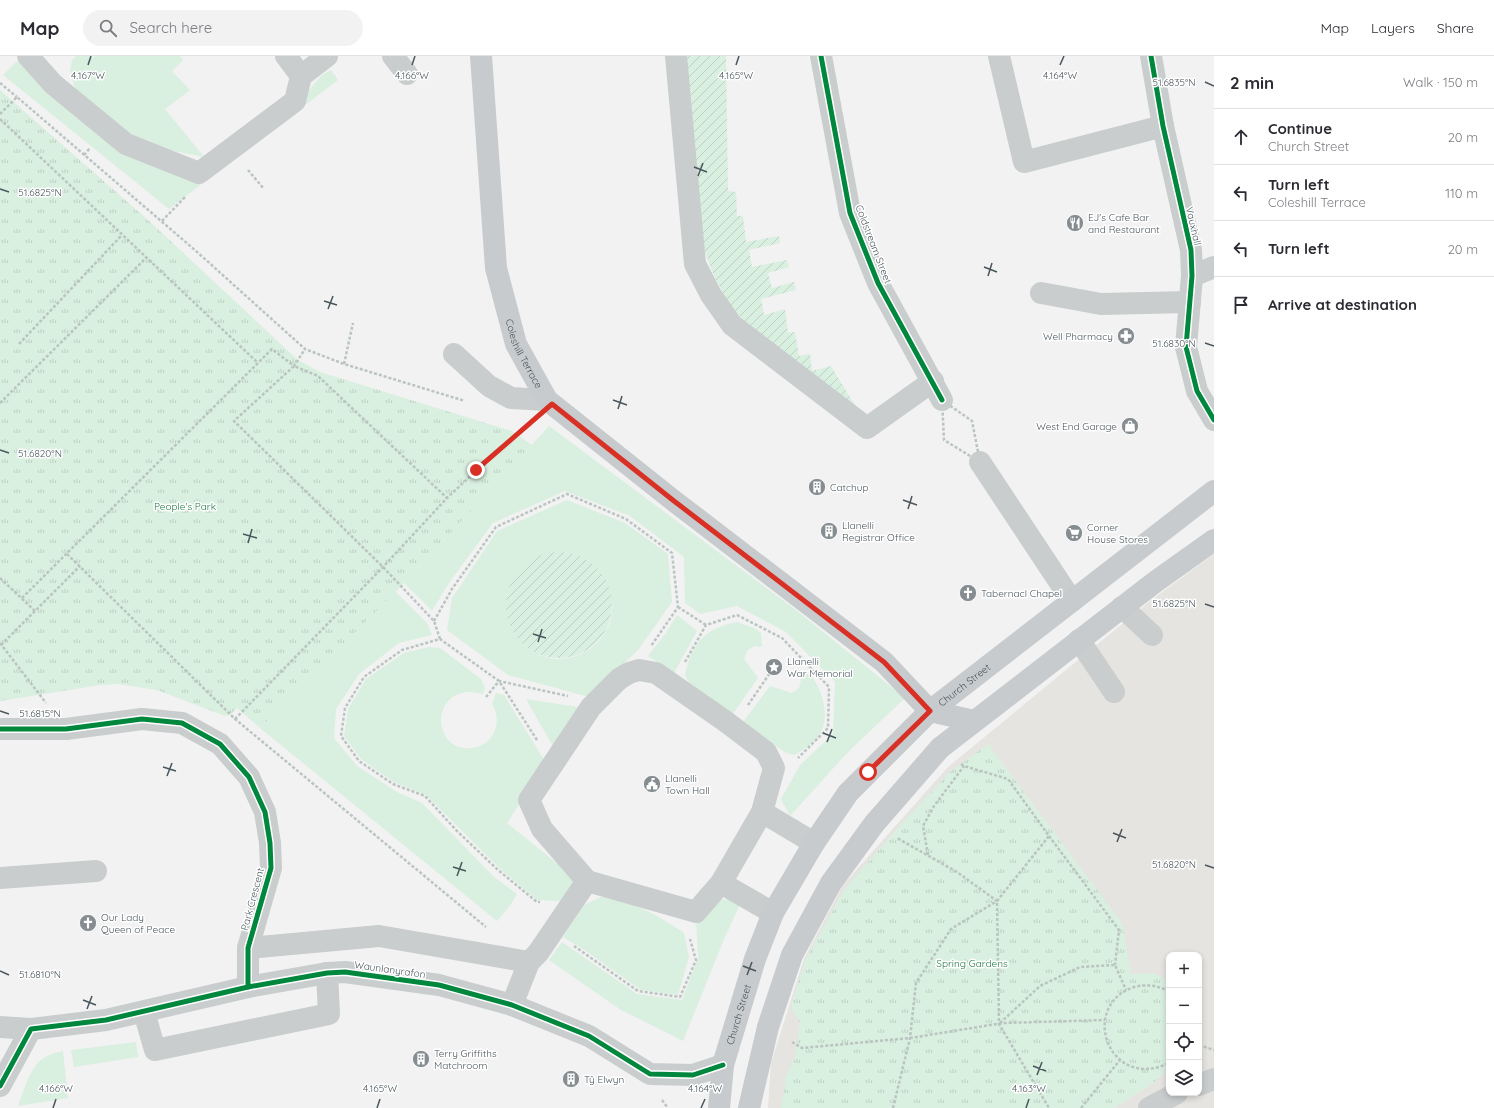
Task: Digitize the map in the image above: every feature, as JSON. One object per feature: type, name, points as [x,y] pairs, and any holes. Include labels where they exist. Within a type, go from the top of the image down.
[{"type":"main road","name":"Coleshill Terrace","points":[[482,56],[496,268],[516,344],[550,402],[674,501],[884,662],[930,711]]},
{"type":"main road","name":"Church Street","points":[[719,1108],[723,1064],[755,959],[773,913],[814,843],[848,793],[930,711],[1214,491]]},
{"type":"main road","points":[[749,1108],[768,1027],[792,955],[831,883],[874,824],[940,748],[1122,607],[1214,540]]},
{"type":"main road","points":[[930,711],[974,721]]},
{"type":"street","points":[[28,56],[53,84],[126,144],[199,173],[295,101],[301,76],[327,56]]},
{"type":"street","points":[[286,56],[301,76]]},
{"type":"street","points":[[393,56],[408,74]]},
{"type":"street","points":[[676,56],[695,264],[711,295],[732,325],[866,428],[933,381]]},
{"type":"street","name":"Coldstream Street","points":[[821,56],[850,213],[878,283],[933,381],[942,400]]},
{"type":"street","points":[[999,56],[1024,162],[1162,126]]},
{"type":"street","name":"Vauxhall","points":[[1151,56],[1162,126],[1191,250],[1192,276],[1186,347],[1197,390],[1214,420]]},
{"type":"street","points":[[1192,276],[1214,267]]},
{"type":"street","points":[[1041,293],[1101,304],[1190,302]]},
{"type":"street","points":[[454,354],[489,386],[511,398],[550,402]]},
{"type":"street","points":[[980,462],[1072,601]]},
{"type":"street","points":[[1122,607],[1152,635]]},
{"type":"street","points":[[1079,640],[1114,692]]},
{"type":"street","points":[[639,670],[656,672],[766,752],[774,768],[762,812],[721,883],[696,912],[587,881],[542,830],[530,800],[552,764],[591,707],[620,679],[629,673],[639,670]]},
{"type":"street","name":"Park Crescent","points":[[0,729],[66,729],[142,718],[182,723],[220,744],[250,777],[265,812],[270,843],[271,868],[248,948],[248,987]]},
{"type":"street","points":[[762,812],[814,843]]},
{"type":"street","points":[[0,878],[96,871]]},
{"type":"street","points":[[512,1005],[529,962],[538,953],[587,881]]},
{"type":"street","points":[[721,883],[773,913]]},
{"type":"street","points":[[248,948],[379,936],[529,962]]},
{"type":"street","name":"Waunlanyrafon","points":[[0,1027],[30,1029],[106,1020],[248,987],[345,972],[439,985],[512,1005],[589,1036],[650,1074],[693,1075],[723,1064]]},
{"type":"street","points":[[144,1012],[155,1050],[329,1014],[327,974]]},
{"type":"street","points":[[0,1086],[30,1029]]},
{"type":"street","points":[[1202,1084],[1214,1079]]},
{"type":"street","points":[[1149,1108],[1171,1096]]},
{"type":"path","points":[[0,83],[162,221],[305,350],[344,364],[449,397],[471,402]]},
{"type":"path","points":[[0,114],[17,97]]},
{"type":"path","points":[[0,119],[258,364]]},
{"type":"path","points":[[162,221],[185,197],[199,173]]},
{"type":"path","points":[[19,344],[122,235]]},
{"type":"path","points":[[0,403],[146,258]]},
{"type":"path","points":[[344,364],[353,323]]},
{"type":"path","points":[[22,598],[272,349],[294,366],[318,376],[447,498]]},
{"type":"path","points":[[305,350],[294,366],[234,420],[383,567],[434,621],[440,639],[499,681],[552,764]]},
{"type":"path","points":[[942,400],[944,440],[980,462]]},
{"type":"path","points":[[942,400],[972,421],[980,462]]},
{"type":"path","points":[[220,744],[235,719],[383,567],[447,498],[550,402]]},
{"type":"path","points":[[434,621],[452,589],[496,527],[567,494],[626,519],[672,553],[678,607],[649,650]]},
{"type":"path","points":[[67,554],[235,719],[486,927]]},
{"type":"path","points":[[66,729],[1,644],[80,566]]},
{"type":"path","points":[[0,578],[35,611]]},
{"type":"path","points":[[678,607],[706,625]]},
{"type":"path","points":[[684,664],[706,625],[737,615],[782,638],[829,687],[828,728],[795,761]]},
{"type":"path","points":[[440,639],[402,650],[364,678],[345,708],[341,736],[359,761],[393,784],[425,796],[457,831],[498,870],[537,902],[570,905]]},
{"type":"path","points":[[745,708],[774,667]]},
{"type":"path","points":[[499,681],[575,697]]},
{"type":"path","points":[[486,697],[499,681]]},
{"type":"path","points":[[940,748],[964,766],[1008,779],[1119,930],[1115,965],[1126,990]]},
{"type":"path","points":[[928,855],[923,826],[934,806],[964,766]]},
{"type":"path","points":[[874,824],[957,872],[997,901]]},
{"type":"path","points":[[893,1108],[910,1038],[916,983],[951,929],[997,901],[1049,836]]},
{"type":"path","points":[[997,901],[999,1024],[1049,1108]]},
{"type":"path","points":[[573,946],[638,991],[680,997],[696,960],[683,908]]},
{"type":"path","points":[[999,1024],[1040,986],[1080,967],[1115,965]]},
{"type":"path","points":[[1166,991],[1154,986],[1139,986],[1126,990],[1116,998],[1109,1008],[1105,1020],[1104,1031],[1112,1052],[1120,1060],[1132,1067],[1145,1070],[1158,1068],[1166,1064]]},
{"type":"path","points":[[768,1027],[802,1048],[910,1038],[999,1024],[1105,1020]]},
{"type":"path","points":[[1202,1046],[1214,1050]]},
{"type":"path","points":[[1080,1108],[1120,1060]]},
{"type":"shaded area","name":"Spring Gardens","points":[[1214,554],[1214,1108],[768,1108],[771,1063],[804,959],[843,885],[948,767],[1150,601]]},
{"type":"green space","points":[[76,56],[91,56],[92,58],[95,56],[180,56],[183,60],[172,71],[190,90],[165,109],[204,157],[164,149],[132,139],[84,98],[75,88],[70,71],[72,60]]},
{"type":"green space","points":[[685,56],[726,56],[728,191],[736,192],[737,216],[743,216],[746,242],[779,236],[780,243],[749,250],[752,267],[787,260],[789,267],[768,273],[772,288],[794,282],[796,290],[761,299],[764,315],[785,309],[788,333],[795,332],[799,356],[810,354],[812,371],[831,366],[859,412],[744,322],[726,298],[714,276],[704,249]]},
{"type":"green space","points":[[25,57],[52,88],[186,170],[303,97],[322,75],[331,70],[338,80],[169,209],[3,75],[15,63]]},
{"type":"green space","name":"People's Park","points":[[0,90],[148,220],[298,360],[320,372],[512,431],[532,445],[404,583],[260,728],[237,708],[230,715],[225,716],[157,690],[118,684],[100,685],[0,701]]},
{"type":"green space","points":[[549,426],[796,610],[905,698],[847,753],[790,816],[781,799],[800,765],[833,734],[835,682],[786,632],[737,606],[700,614],[685,603],[684,557],[630,516],[565,491],[493,523],[449,583],[432,611],[404,583]]},
{"type":"green space","points":[[567,500],[625,523],[668,554],[672,602],[638,650],[589,697],[508,675],[447,630],[452,598],[497,531]],"holes":[[[553,552],[571,553],[613,604],[610,622],[602,637],[596,644],[582,653],[575,656],[558,659],[539,655],[536,557]]]},
{"type":"green space","points":[[559,552],[579,556],[597,567],[608,585],[612,605],[608,625],[597,643],[579,654],[559,658],[539,654],[521,643],[510,625],[506,605],[510,585],[521,567],[539,556]]},
{"type":"green space","points":[[395,591],[427,623],[432,635],[399,643],[359,674],[336,709],[334,738],[357,766],[397,792],[422,803],[494,877],[517,894],[497,921],[260,728]]},
{"type":"green space","points":[[677,615],[697,631],[674,673],[648,656],[666,633]]},
{"type":"green space","points":[[737,622],[754,628],[761,633],[762,647],[754,646],[747,651],[744,659],[758,678],[732,715],[689,683],[685,675],[692,654],[702,639],[716,628]]},
{"type":"green space","points":[[429,647],[440,648],[481,679],[485,688],[483,694],[467,692],[455,696],[446,704],[442,713],[441,724],[444,734],[451,742],[460,747],[472,748],[481,746],[488,741],[497,724],[496,712],[492,704],[496,693],[504,695],[546,763],[507,823],[569,873],[574,883],[565,901],[537,900],[499,868],[426,795],[394,782],[361,759],[344,736],[348,709],[366,679],[404,653]]},
{"type":"green space","points":[[806,671],[818,686],[823,700],[825,715],[822,729],[817,738],[795,755],[786,753],[743,722],[770,686],[792,693],[799,688],[801,680],[798,673]]},
{"type":"green space","points":[[526,699],[584,708],[555,750]]},
{"type":"green space","name":"Spring Gardens","points":[[988,744],[1122,923],[1131,974],[1154,973],[1166,979],[1166,1072],[1153,1083],[1114,1108],[781,1108],[786,1076],[795,1057],[800,1022],[791,1007],[805,961],[844,890],[902,823],[950,772]]},
{"type":"green space","points":[[601,897],[611,898],[633,905],[666,921],[684,933],[689,957],[678,995],[641,990],[586,951],[563,937],[584,905]]},
{"type":"green space","points":[[712,899],[742,900],[724,939],[683,1041],[621,1010],[549,960],[562,942],[637,994],[682,1000],[698,958],[696,918]]},
{"type":"green space","points":[[136,1042],[138,1057],[74,1067],[71,1050]]},
{"type":"green space","points":[[63,1051],[68,1098],[18,1106],[28,1078],[37,1064],[52,1054]]},
{"type":"cycle path","points":[[821,56],[850,213],[878,283],[942,400]]},
{"type":"cycle path","points":[[1151,56],[1163,126],[1191,250],[1192,276],[1186,347],[1197,391],[1214,420]]},
{"type":"cycle path","points":[[0,729],[66,729],[142,719],[182,723],[220,744],[249,777],[265,812],[270,843],[271,868],[248,948],[248,987]]},
{"type":"cycle path","points":[[0,1086],[31,1029],[106,1020],[248,987],[327,973],[345,972],[439,985],[512,1005],[589,1036],[650,1074],[693,1075],[723,1065]]},
{"type":"place","name":"EJ's Cafe Bar and Restaurant","points":[[1075,223]]},
{"type":"place","name":"Well Pharmacy","points":[[1126,336]]},
{"type":"place","name":"West End Garage","points":[[1130,426]]},
{"type":"place","name":"Catchup","points":[[817,487]]},
{"type":"place","name":"Llanelli Registrar Office","points":[[829,531]]},
{"type":"place","name":"Corner House Stores","points":[[1074,533]]},
{"type":"place","name":"Tabernacl Chapel","points":[[968,593]]},
{"type":"place","name":"Llanelli War Memorial","points":[[774,667]]},
{"type":"place","name":"Llanelli Town Hall","points":[[652,784]]},
{"type":"place","name":"Our Lady Queen of Peace","points":[[88,923]]},
{"type":"place","name":"Terry Griffiths Matchroom","points":[[421,1059]]},
{"type":"place","name":"Tŷ Elwyn","points":[[571,1079]]},
{"type":"route","points":[[476,470],[552,404],[674,501],[884,662],[930,711],[868,772]]}]
